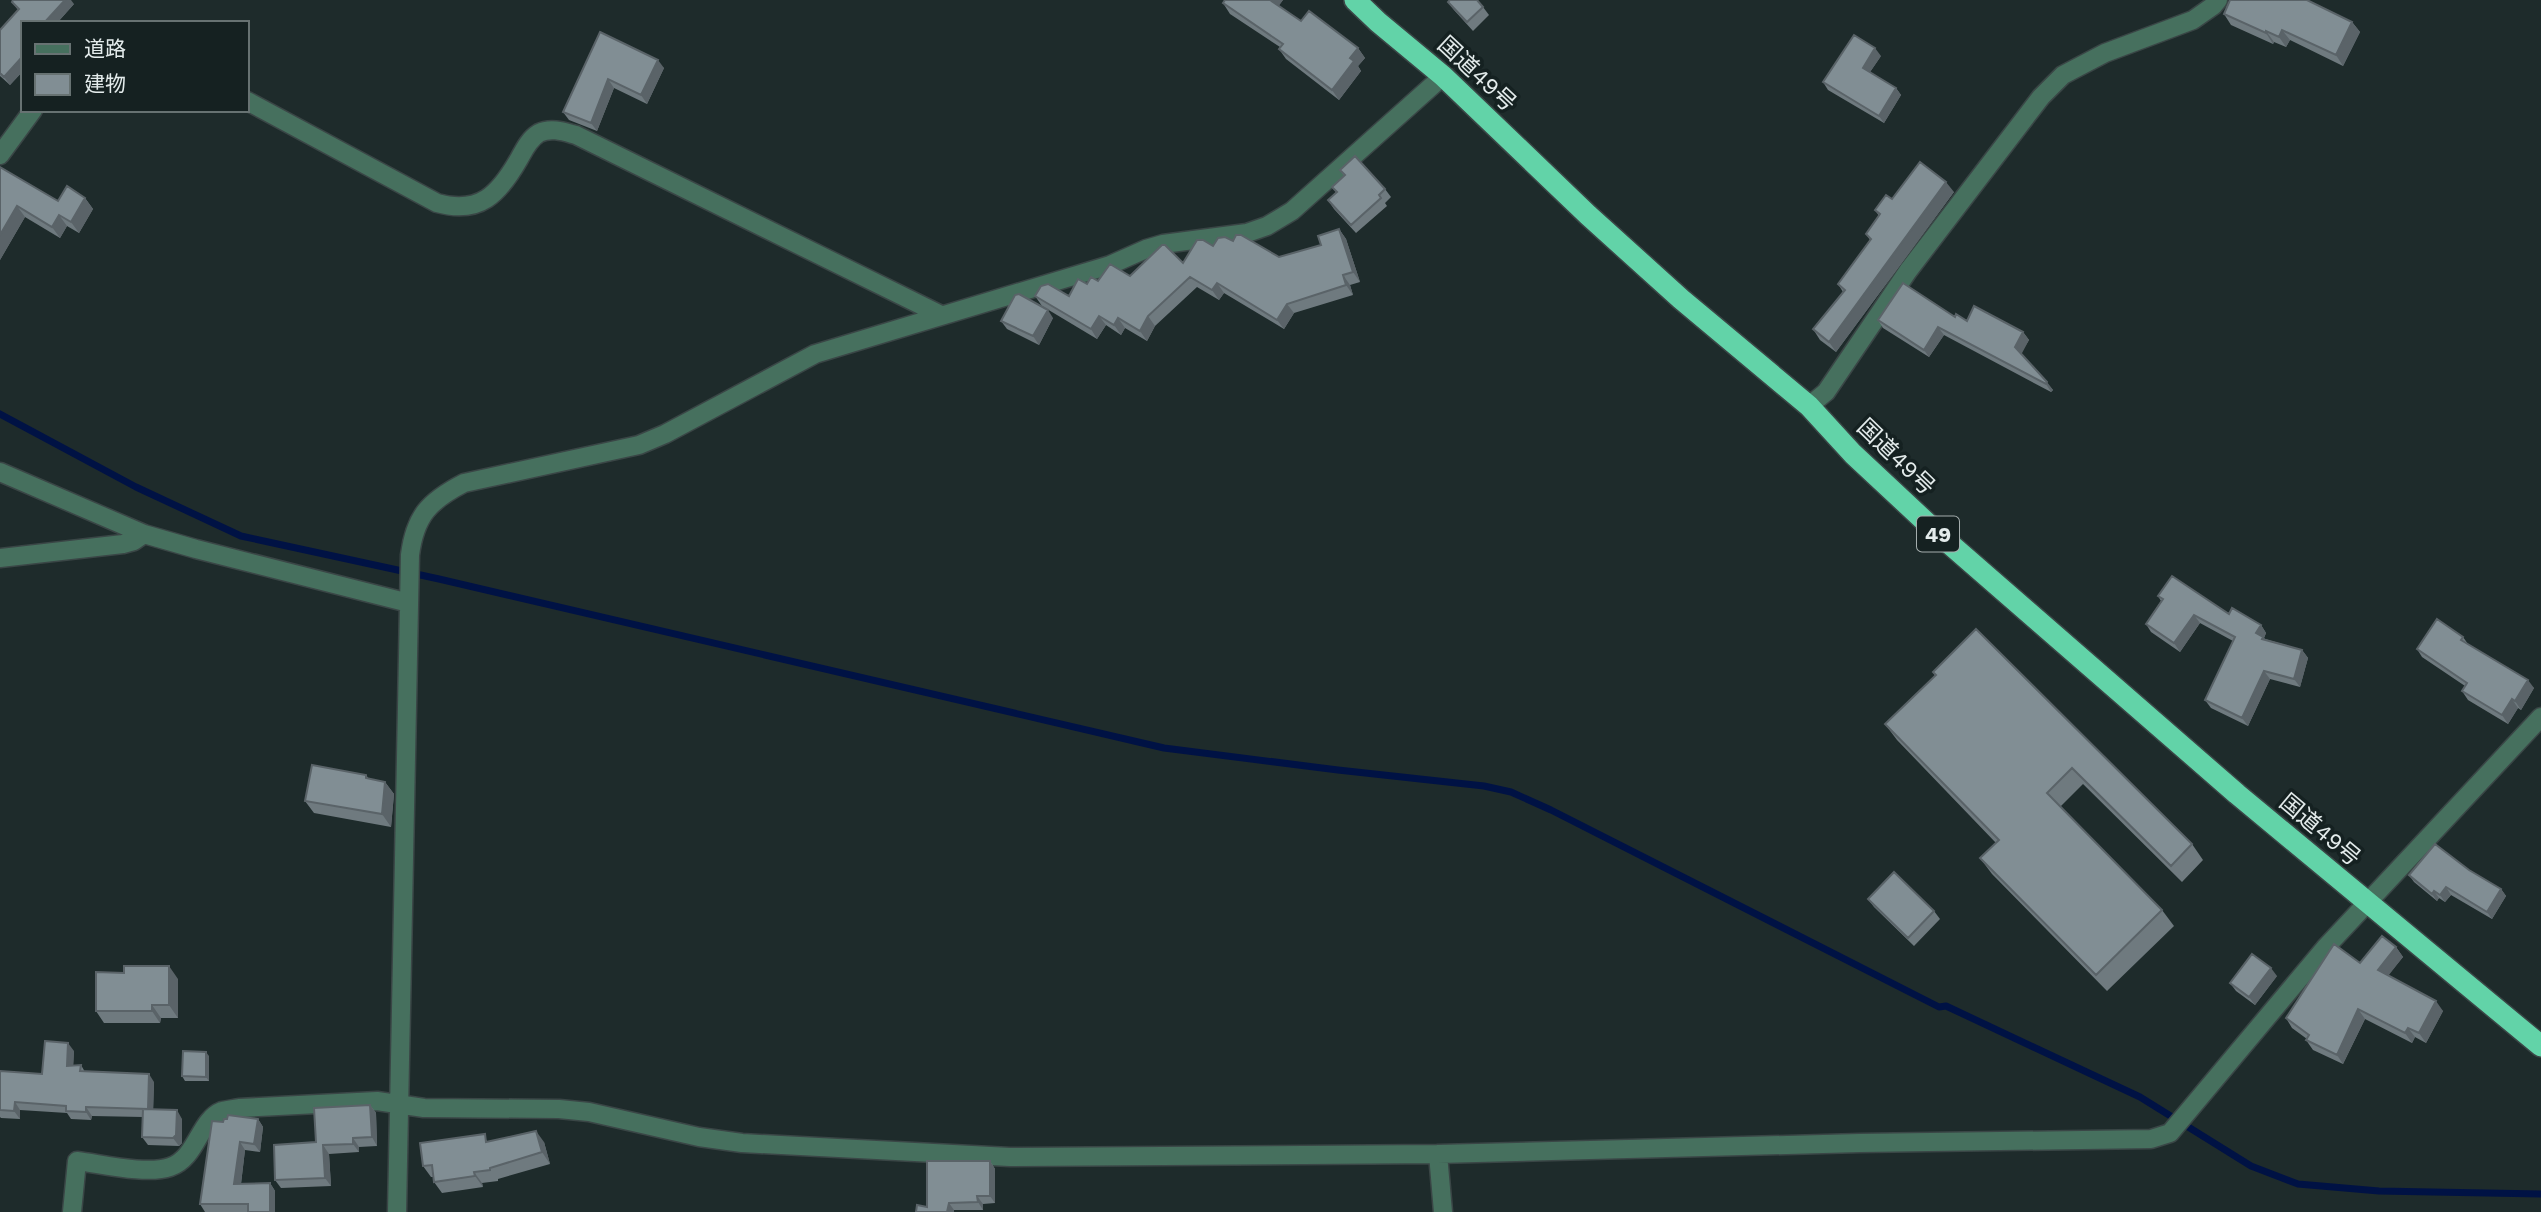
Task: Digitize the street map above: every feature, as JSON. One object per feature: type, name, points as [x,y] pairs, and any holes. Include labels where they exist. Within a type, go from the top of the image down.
[{"type":"highway","name":"国道49号","points":[[1355,0],[1443,76],[1681,299],[1809,406],[1853,454],[1943,538],[2197,760],[2541,1046]]},
{"type":"street","points":[[1809,406],[1826,392],[1908,271],[2034,105],[2063,75],[2151,33],[2193,20],[2218,0]]},
{"type":"street","points":[[397,1212],[410,555],[416,526],[430,506],[450,490],[481,478],[639,445],[665,434],[816,354],[1110,265],[1163,244],[1247,233],[1267,226],[1292,211],[1443,76]]},
{"type":"street","points":[[248,102],[437,202],[450,206],[465,206],[491,197],[507,180],[528,143],[537,135],[552,130],[564,131],[942,314]]},
{"type":"street","points":[[0,155],[32,112]]},
{"type":"street","points":[[0,472],[144,534],[409,603]]},
{"type":"street","points":[[0,558],[123,544],[144,534]]},
{"type":"street","points":[[72,1212],[77,1161],[146,1169],[169,1167],[179,1163],[197,1143],[208,1123],[222,1111],[376,1101],[424,1108],[559,1109],[589,1112],[699,1137],[742,1143],[1010,1157],[1438,1154],[1860,1143],[2151,1139],[2170,1133],[2325,947],[2541,718]]},
{"type":"street","points":[[1438,1154],[1443,1212]]},
{"type":"building","points":[[65,0],[46,21],[21,21],[21,58],[4,77],[0,73],[0,30],[19,9],[12,2]]},
{"type":"building","points":[[1225,0],[1270,0],[1301,21],[1309,11],[1358,48],[1350,58],[1354,61],[1332,90],[1279,49],[1283,44],[1223,3]]},
{"type":"building","points":[[1477,0],[1483,7],[1467,22],[1448,2]]},
{"type":"building","points":[[2230,0],[2307,0],[2352,22],[2336,55],[2282,30],[2279,37],[2224,14]]},
{"type":"building","points":[[600,32],[658,60],[641,95],[608,79],[591,123],[563,112]]},
{"type":"building","points":[[1854,35],[1875,48],[1863,68],[1896,88],[1879,116],[1823,82]]},
{"type":"building","points":[[1355,156],[1385,189],[1379,195],[1381,198],[1351,225],[1328,200],[1337,192],[1332,187],[1345,175],[1340,170]]},
{"type":"building","points":[[1920,162],[1946,182],[1829,342],[1813,329],[1845,290],[1838,284],[1871,239],[1866,234],[1880,214],[1875,210],[1886,195],[1892,199]]},
{"type":"building","points":[[0,167],[58,201],[67,186],[85,198],[71,222],[59,215],[52,227],[17,206],[0,235]]},
{"type":"building","points":[[1339,229],[1353,272],[1343,275],[1346,285],[1287,304],[1277,320],[1217,283],[1212,290],[1190,277],[1148,316],[1140,331],[1118,318],[1114,325],[1099,316],[1091,329],[1035,296],[1041,286],[1048,284],[1069,296],[1078,279],[1087,284],[1091,277],[1098,281],[1110,264],[1130,276],[1162,245],[1183,263],[1197,240],[1203,240],[1213,246],[1218,238],[1225,237],[1233,241],[1236,235],[1241,235],[1279,257],[1321,245],[1318,236]]},
{"type":"building","points":[[1903,283],[1955,317],[1956,314],[1967,321],[1974,306],[2023,332],[2015,347],[2046,384],[1938,327],[1924,350],[1878,320]]},
{"type":"building","points":[[1019,294],[1048,310],[1033,336],[1001,321],[1015,295]]},
{"type":"building","points":[[2172,576],[2229,614],[2232,608],[2261,625],[2256,633],[2263,637],[2262,639],[2302,650],[2294,679],[2264,671],[2242,718],[2205,700],[2235,637],[2194,615],[2174,643],[2146,624],[2163,599],[2158,596]]},
{"type":"building","points":[[2437,619],[2463,637],[2461,640],[2528,680],[2502,715],[2462,691],[2467,683],[2417,649]]},
{"type":"building","points":[[1976,629],[2192,844],[2171,866],[2072,768],[2047,793],[2162,910],[2096,975],[1980,858],[1999,840],[1885,724],[1936,675],[1933,672]]},
{"type":"building","points":[[312,765],[366,775],[366,778],[385,782],[382,814],[305,801]]},
{"type":"building","points":[[2435,844],[2469,870],[2501,889],[2487,912],[2446,887],[2440,895],[2434,891],[2432,894],[2409,875]]},
{"type":"building","points":[[1894,872],[1934,911],[1908,938],[1868,899]]},
{"type":"building","points":[[2382,936],[2396,947],[2378,970],[2436,1001],[2419,1033],[2408,1028],[2405,1033],[2358,1009],[2337,1055],[2306,1040],[2309,1035],[2286,1018],[2334,944],[2360,963]]},
{"type":"building","points":[[2252,954],[2271,968],[2249,997],[2230,983]]},
{"type":"building","points":[[124,966],[169,966],[169,1005],[152,1005],[152,1011],[96,1011],[96,972],[124,973]]},
{"type":"building","points":[[45,1041],[68,1043],[67,1066],[81,1065],[80,1071],[149,1074],[148,1109],[86,1107],[86,1112],[66,1111],[66,1106],[15,1102],[14,1111],[0,1110],[0,1071],[42,1074]]},
{"type":"building","points":[[183,1051],[206,1052],[206,1077],[182,1076]]},
{"type":"building","points":[[370,1105],[372,1137],[353,1138],[353,1144],[323,1145],[325,1178],[275,1180],[274,1145],[316,1142],[314,1108]]},
{"type":"building","points":[[143,1109],[177,1110],[176,1135],[173,1138],[142,1137]]},
{"type":"building","points":[[228,1115],[258,1119],[254,1144],[240,1142],[234,1184],[270,1183],[270,1212],[248,1212],[248,1204],[200,1204],[212,1121],[223,1122]]},
{"type":"building","points":[[536,1131],[542,1152],[490,1170],[474,1172],[475,1176],[434,1182],[432,1165],[423,1166],[420,1143],[485,1134],[486,1142]]},
{"type":"building","points":[[927,1161],[990,1161],[990,1196],[977,1196],[978,1202],[949,1203],[947,1212],[916,1212],[917,1205],[927,1207]]},
{"type":"waterway","points":[[0,414],[136,487],[241,536],[439,579],[1164,748],[1484,786],[1511,792],[1939,1007],[1946,1006],[2140,1097],[2251,1166],[2298,1184],[2379,1191],[2541,1194]]}]
